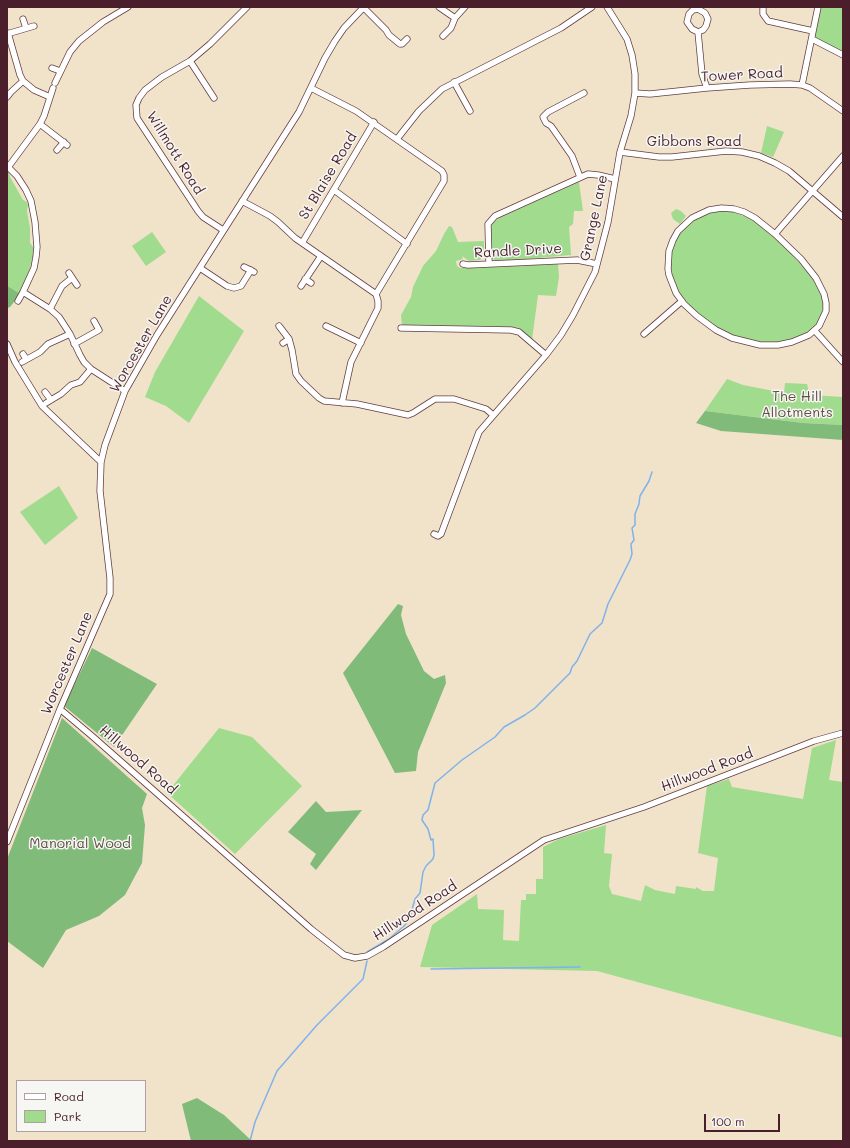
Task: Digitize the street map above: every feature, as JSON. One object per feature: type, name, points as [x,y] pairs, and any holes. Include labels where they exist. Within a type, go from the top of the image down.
[{"type":"street","points":[[18,301],[24,292],[34,268],[37,247],[36,222],[31,201],[26,190],[8,166],[35,133],[40,124],[60,71],[70,52],[79,41],[103,22],[128,7]]},
{"type":"street","name":"Willmott Road","points":[[223,230],[203,217],[198,211],[137,118],[136,106],[139,98],[145,90],[162,77],[190,61],[210,44],[247,7]]},
{"type":"street","points":[[363,7],[386,30],[389,35],[400,44],[407,40]]},
{"type":"street","name":"Worcester Lane","points":[[7,842],[60,709],[110,594],[110,578],[100,491],[101,462],[105,445],[125,391],[157,335],[299,112],[325,58],[335,41],[344,28],[363,7]]},
{"type":"street","points":[[439,7],[455,18]]},
{"type":"street","points":[[443,36],[451,28],[455,18],[465,7]]},
{"type":"street","points":[[397,139],[419,111],[442,89],[561,28],[592,7]]},
{"type":"street","name":"Grange Lane","points":[[434,534],[438,536],[441,534],[479,432],[546,355],[561,335],[573,315],[597,264],[608,222],[620,152],[631,116],[635,93],[635,74],[627,38],[607,7]]},
{"type":"street","points":[[763,7],[765,18],[768,21],[813,31]]},
{"type":"street","points":[[802,85],[818,7]]},
{"type":"street","points":[[23,19],[26,28]]},
{"type":"street","points":[[34,26],[8,34],[23,81],[34,90],[50,97]]},
{"type":"street","points":[[698,32],[702,74],[707,88]]},
{"type":"street","points":[[812,38],[843,55]]},
{"type":"street","points":[[190,61],[214,98]]},
{"type":"street","points":[[52,68],[60,71]]},
{"type":"street","points":[[7,97],[10,92],[23,81]]},
{"type":"street","points":[[454,82],[470,111]]},
{"type":"street","name":"Tower Road","points":[[635,93],[650,94],[707,88],[785,84],[802,85],[810,88],[843,111]]},
{"type":"street","points":[[311,88],[338,101],[374,122],[442,171],[444,175],[444,181],[376,294]]},
{"type":"street","points":[[580,177],[572,156],[551,126],[546,124],[543,117],[548,112],[584,93]]},
{"type":"street","name":"St Blaise Road","points":[[302,243],[374,122]]},
{"type":"street","points":[[40,124],[65,143],[57,150]]},
{"type":"street","name":"Gibbons Road","points":[[620,152],[659,157],[672,157],[718,151],[742,152],[759,156],[789,171],[843,217]]},
{"type":"street","points":[[775,234],[843,156]]},
{"type":"street","points":[[489,264],[488,224],[495,216],[588,174],[615,179]]},
{"type":"street","points":[[334,190],[407,244]]},
{"type":"street","points":[[242,201],[270,216],[302,243],[376,294],[378,308],[351,362],[342,403]]},
{"type":"street","points":[[722,208],[744,212],[755,218],[775,234],[800,259],[816,278],[824,294],[826,311],[815,332],[792,342],[768,345],[732,338],[716,330],[697,316],[682,301],[676,293],[669,276],[669,252],[676,234],[692,218],[709,210],[722,208]]},
{"type":"street","points":[[300,286],[321,256]]},
{"type":"street","name":"Randle Drive","points":[[463,264],[577,260],[597,264]]},
{"type":"street","points":[[200,268],[227,286],[234,288],[241,286],[252,271],[244,267]]},
{"type":"street","points":[[50,309],[62,286],[71,275],[77,285]]},
{"type":"street","points":[[306,279],[311,282]]},
{"type":"street","points":[[24,292],[50,309],[63,321],[84,362],[91,369],[125,391]]},
{"type":"street","points":[[644,334],[682,301]]},
{"type":"street","points":[[74,344],[99,330],[94,321]]},
{"type":"street","points":[[279,326],[289,339],[296,374],[301,381],[324,401],[357,404],[408,414],[435,399],[454,399],[486,409],[494,415]]},
{"type":"street","points":[[326,326],[334,327],[361,343]]},
{"type":"street","points":[[401,328],[511,330],[519,332],[546,355]]},
{"type":"street","points":[[815,332],[843,362]]},
{"type":"street","points":[[24,358],[40,352],[48,344],[70,334]]},
{"type":"street","points":[[283,343],[289,339]]},
{"type":"street","points":[[7,344],[15,362],[42,406],[101,462]]},
{"type":"street","points":[[45,392],[48,402],[71,385],[80,382],[91,369]]},
{"type":"street","name":"Hillwood Road","points":[[60,709],[311,929],[344,955],[355,958],[367,956],[384,947],[544,840],[644,807],[814,742],[843,733]]},
{"type":"green space","points":[[820,7],[843,7],[843,53],[814,37]]},
{"type":"green space","points":[[767,126],[784,132],[773,157],[761,153]]},
{"type":"green space","points":[[7,171],[9,172],[10,177],[23,200],[27,202],[30,243],[34,248],[34,251],[28,276],[20,294],[10,307],[7,308]]},
{"type":"green space","points":[[579,182],[583,211],[574,211],[573,224],[569,227],[571,255],[503,261],[492,258],[490,230],[493,222]]},
{"type":"green space","points":[[676,209],[681,211],[686,216],[680,224],[673,219],[671,213]]},
{"type":"green space","points":[[717,211],[731,211],[752,219],[781,243],[814,280],[823,296],[824,304],[820,320],[812,330],[799,337],[783,342],[752,341],[722,331],[703,319],[688,304],[676,287],[671,273],[671,255],[673,247],[680,233],[689,222],[701,215]]},
{"type":"green space","points":[[449,226],[452,227],[458,242],[484,241],[484,256],[480,260],[469,261],[462,256],[463,259],[456,261],[457,266],[460,268],[558,264],[559,277],[556,296],[538,295],[532,340],[515,327],[402,325],[401,315],[411,297],[413,287],[423,266],[436,251]]},
{"type":"green space","points":[[152,232],[166,252],[146,266],[132,246]]},
{"type":"green space","points":[[7,286],[20,294],[10,307],[7,308]]},
{"type":"green space","points":[[199,296],[244,331],[189,423],[166,406],[145,397],[155,372]]},
{"type":"green space","name":"The Hill Allotments","points":[[727,379],[743,385],[784,393],[785,383],[807,384],[811,395],[843,397],[843,425],[803,423],[705,411]]},
{"type":"green space","points":[[705,411],[803,423],[843,425],[843,440],[721,431],[696,423]]},
{"type":"green space","points":[[59,486],[78,518],[45,545],[20,512]]},
{"type":"green space","points":[[398,604],[403,606],[401,615],[406,634],[424,671],[434,679],[445,675],[446,683],[418,752],[416,771],[395,773],[343,673]]},
{"type":"green space","points":[[92,648],[157,684],[114,747],[64,706]]},
{"type":"green space","name":"Manorial Wood","points":[[62,718],[147,794],[142,808],[145,825],[142,863],[125,895],[99,916],[66,930],[43,968],[7,941],[7,859]]},
{"type":"green space","points":[[219,728],[252,737],[302,786],[235,854],[167,793]]},
{"type":"green space","points":[[836,740],[829,780],[843,782],[843,1038],[597,971],[420,967],[432,925],[477,894],[478,909],[504,910],[503,940],[519,941],[521,900],[526,900],[526,894],[536,894],[536,879],[543,879],[543,847],[559,839],[606,825],[604,853],[612,854],[609,886],[612,894],[641,901],[645,885],[655,890],[675,894],[676,886],[696,889],[696,887],[703,891],[714,891],[718,858],[698,853],[707,786],[729,779],[732,787],[803,799],[812,748]]},
{"type":"green space","points":[[316,801],[326,812],[362,810],[316,870],[310,864],[316,854],[288,832]]},
{"type":"green space","points":[[197,1098],[224,1115],[252,1141],[191,1141],[182,1104]]},
{"type":"waterway","points":[[367,952],[389,939],[404,926],[409,920],[415,899],[420,893],[423,872],[426,866],[433,859],[434,855],[433,839],[431,840],[428,829],[422,820],[423,815],[428,810],[435,783],[462,760],[495,737],[504,727],[535,708],[570,673],[590,634],[602,623],[608,604],[632,554],[631,544],[634,540],[632,528],[635,525],[635,514],[640,496],[649,481],[652,472]]},
{"type":"waterway","points":[[250,1141],[255,1122],[277,1071],[317,1025],[363,979],[367,961]]},
{"type":"waterway","points":[[431,969],[580,967]]}]
